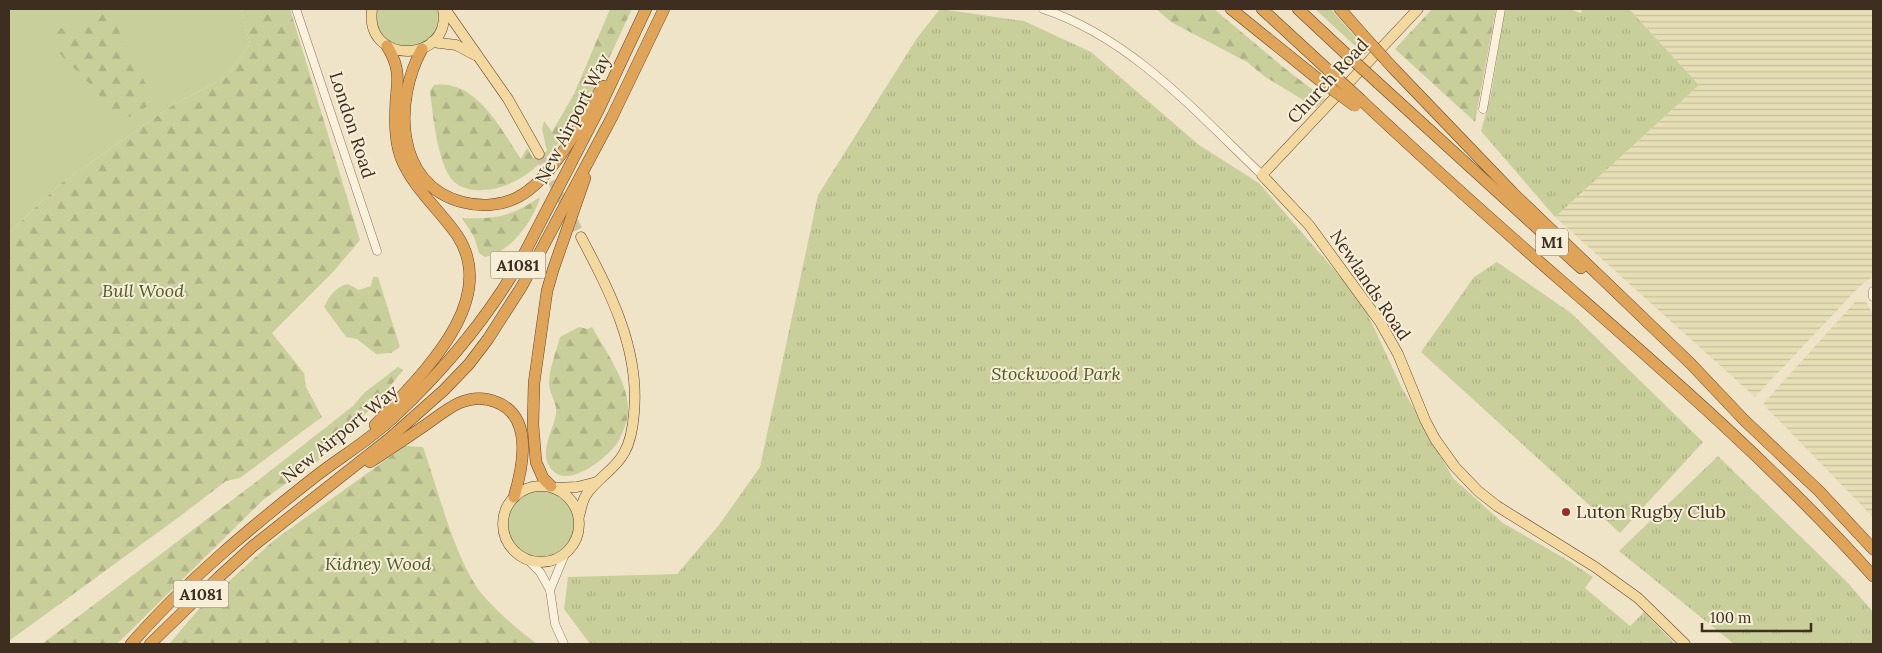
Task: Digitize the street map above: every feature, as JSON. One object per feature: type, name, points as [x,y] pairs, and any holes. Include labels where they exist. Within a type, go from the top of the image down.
[{"type":"highway","name":"New Airport Way","points":[[129,644],[181,592],[242,537],[394,417],[447,364],[469,338],[510,280],[599,109],[646,9]]},
{"type":"highway","name":"New Airport Way","points":[[150,644],[233,564],[414,417],[469,364],[488,339],[522,286],[612,118],[664,9]]},
{"type":"highway","points":[[1231,9],[1318,79],[1358,103]]},
{"type":"highway","points":[[1262,9],[1327,69],[1358,103]]},
{"type":"highway","name":"M1","points":[[1298,9],[1726,402],[1819,491],[1873,549]]},
{"type":"highway","points":[[1340,9],[1393,68],[1512,192],[1684,357],[1726,402]]},
{"type":"highway","name":"A1081","points":[[427,46],[412,71],[406,98],[404,121],[406,141],[411,156],[417,169],[428,183],[442,194],[456,201],[486,205],[501,204],[519,197],[538,183],[552,167],[629,44]]},
{"type":"highway","name":"A1081","points":[[355,447],[434,358],[455,328],[470,289],[471,273],[463,245],[444,218],[418,187],[400,156],[395,115],[398,76],[387,46]]},
{"type":"highway","name":"M1","points":[[1358,103],[1424,166],[1471,202],[1681,386],[1844,543],[1873,576]]},
{"type":"highway","name":"A1081","points":[[553,487],[543,478],[536,462],[533,424],[534,382],[547,291],[594,150]]},
{"type":"highway","name":"A1081","points":[[322,492],[393,447],[449,408],[460,403],[480,399],[491,400],[501,404],[511,412],[520,428],[523,462],[514,496]]},
{"type":"main road","points":[[427,46],[441,28],[444,9]]},
{"type":"main road","points":[[444,9],[508,99],[539,154]]},
{"type":"main road","name":"Church Road","points":[[1262,175],[1418,9]]},
{"type":"main road","points":[[370,11],[375,33],[387,46],[398,51],[411,52],[427,46],[456,45],[477,56]]},
{"type":"main road","name":"Newlands Road","points":[[1262,175],[1309,225],[1380,322],[1398,354],[1425,420],[1435,439],[1455,467],[1478,491],[1497,506],[1595,567],[1638,598],[1685,644]]},
{"type":"main road","points":[[579,516],[586,496],[620,458],[629,442],[633,428],[635,384],[619,315],[581,237]]},
{"type":"main road","points":[[553,487],[571,500],[579,516],[580,527],[577,537],[565,554],[554,560],[542,562],[519,556],[505,538],[502,527],[503,516],[514,496],[531,486],[577,487],[597,482]]},
{"type":"street","name":"London Road","points":[[296,9],[377,251]]},
{"type":"street","name":"Newlands Road","points":[[1043,9],[1091,28],[1128,54],[1180,97],[1262,175]]},
{"type":"street","points":[[1483,109],[1501,9]]},
{"type":"street","points":[[1873,291],[1873,298]]},
{"type":"street","points":[[550,590],[565,554]]},
{"type":"street","points":[[529,560],[540,572],[550,590],[555,624],[564,644]]},
{"type":"shaded area","points":[[1629,9],[1873,9],[1873,276],[1859,287],[1755,397],[1555,217],[1699,85]]},
{"type":"shaded area","points":[[1855,302],[1866,302],[1873,314],[1873,517],[1763,404]]},
{"type":"green space","points":[[9,9],[241,9],[250,44],[226,77],[173,105],[60,184],[9,233]]},
{"type":"green space","name":"Bull Wood","points":[[241,9],[290,9],[360,240],[333,272],[272,333],[304,373],[306,387],[322,417],[240,478],[226,481],[9,641],[9,233],[60,184],[173,105],[226,77],[250,44]]},
{"type":"green space","points":[[377,9],[437,9],[437,24],[432,35],[424,42],[414,46],[403,47],[392,44],[383,37],[377,26]]},
{"type":"green space","points":[[610,9],[632,9],[592,91],[575,120],[555,147],[534,169],[509,184],[478,190],[464,187],[454,182],[443,164],[434,125],[430,91],[434,85],[449,85],[463,90],[475,98],[496,121],[521,159],[527,148],[533,158],[547,151],[542,129],[544,121],[552,132],[574,94]]},
{"type":"green space","name":"Stockwood Park","points":[[940,9],[1024,21],[1091,52],[1199,145],[1259,183],[1362,302],[1401,386],[1453,478],[1503,523],[1593,577],[1585,588],[1630,626],[1644,612],[1675,644],[590,644],[564,609],[568,577],[677,574],[719,525],[760,467],[818,195],[917,38]]},
{"type":"green space","points":[[1156,9],[1214,9],[1283,67],[1325,99],[1316,108],[1264,76],[1247,62],[1171,22]]},
{"type":"green space","points":[[1315,9],[1331,9],[1368,52],[1365,55]]},
{"type":"green space","points":[[1432,9],[1496,9],[1475,122],[1395,49]]},
{"type":"green space","points":[[1506,9],[1570,9],[1581,13],[1582,9],[1629,9],[1699,85],[1555,217],[1481,131],[1491,95]]},
{"type":"green space","points":[[105,12],[110,13],[153,99],[142,110],[121,120],[116,120],[94,88],[62,56],[51,40],[52,32]]},
{"type":"green space","points":[[540,197],[527,225],[512,242],[494,254],[485,257],[479,253],[474,237],[462,218],[485,218],[511,213]]},
{"type":"green space","points":[[1497,262],[1571,313],[1703,442],[1620,533],[1421,352],[1474,277]]},
{"type":"green space","points":[[373,277],[378,277],[400,347],[391,353],[376,354],[357,339],[346,337],[324,307],[336,289],[348,284],[359,290],[371,286]]},
{"type":"green space","points":[[579,327],[588,329],[592,327],[610,357],[625,392],[628,414],[617,443],[602,459],[583,471],[564,476],[556,473],[549,466],[547,460],[546,447],[556,411],[549,379],[560,337]]},
{"type":"green space","points":[[398,367],[403,370],[375,405],[338,439],[341,444],[263,500],[117,644],[42,644],[256,482],[353,406],[365,392]]},
{"type":"green space","name":"Kidney Wood","points":[[405,446],[423,447],[452,536],[476,586],[489,602],[521,632],[537,644],[169,644],[199,609],[273,541]]},
{"type":"green space","points":[[1718,456],[1848,583],[1873,612],[1873,644],[1734,644],[1619,551]]},
{"type":"green space","points":[[547,489],[559,495],[568,504],[574,516],[572,536],[564,547],[547,557],[533,557],[516,547],[508,536],[506,516],[516,499],[527,491]]},
{"type":"tunnel","points":[[539,154],[581,237]]},
{"type":"place","name":"Luton Rugby Club","points":[[1566,512]]}]
